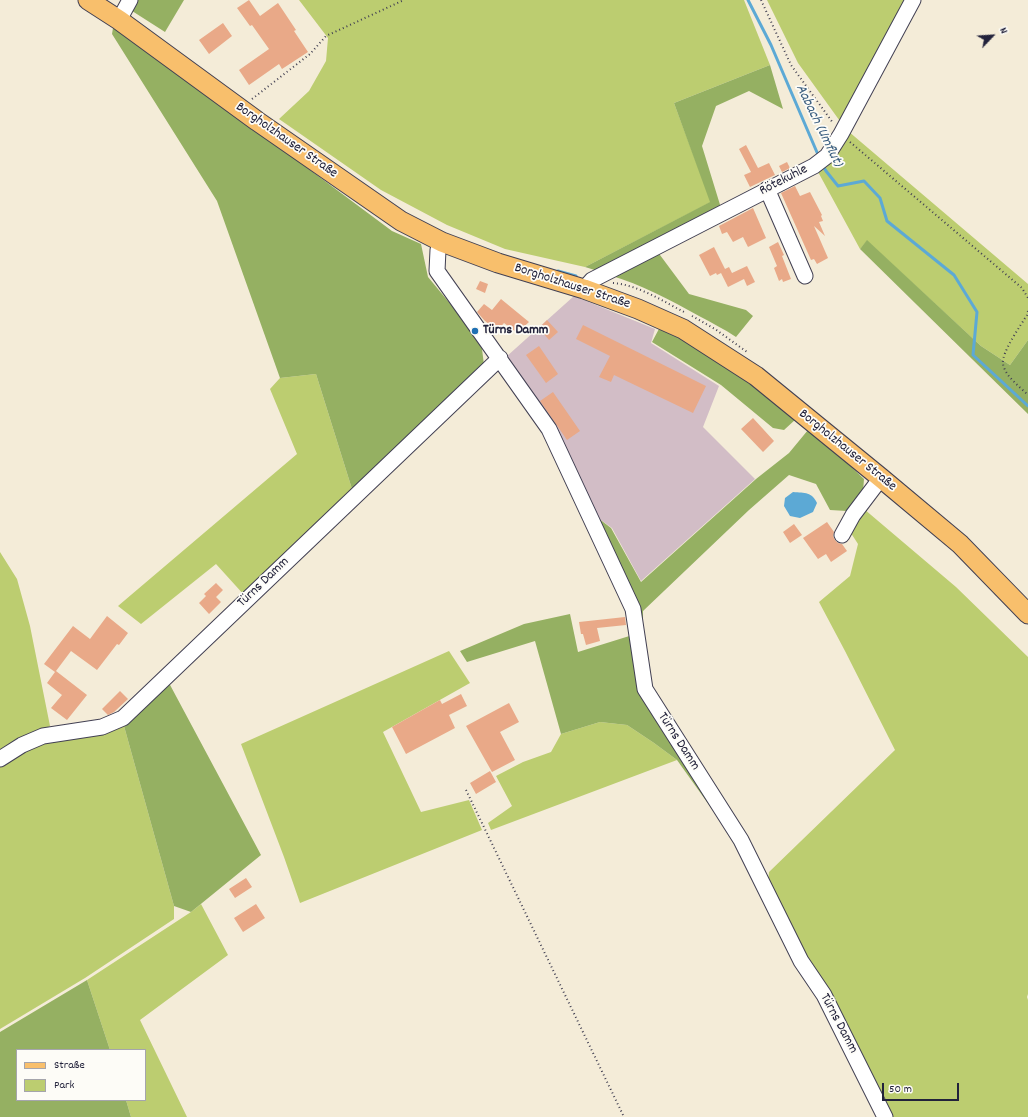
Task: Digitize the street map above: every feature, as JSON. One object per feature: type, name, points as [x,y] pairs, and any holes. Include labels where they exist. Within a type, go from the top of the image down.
[{"type":"main road","name":"Borgholzhauser Straße","points":[[88,0],[119,20],[240,109],[400,221],[442,242],[498,262],[584,289],[638,309],[683,329],[756,376],[960,544],[1028,614]]},
{"type":"street","points":[[119,20],[130,0]]},
{"type":"street","name":"Rötekuhle","points":[[584,289],[592,280],[814,166],[827,156],[913,0]]},
{"type":"street","points":[[767,189],[805,276]]},
{"type":"street","name":"Türns Damm","points":[[442,242],[438,250],[437,271],[550,429],[633,608],[645,689],[741,840],[801,961],[824,995],[886,1117]]},
{"type":"street","name":"Türns Damm","points":[[0,759],[22,744],[42,736],[102,727],[123,718],[500,358]]},
{"type":"street","points":[[842,534],[853,515],[881,478]]},
{"type":"path","points":[[240,109],[310,54],[326,36],[404,0]]},
{"type":"path","points":[[761,0],[791,65],[840,134],[1022,288],[1028,298]]},
{"type":"path","points":[[1028,311],[1006,350],[1003,364],[1007,374],[1028,395]]},
{"type":"path","points":[[466,790],[624,1117]]},
{"type":"shaded area","points":[[574,296],[655,329],[651,343],[719,386],[703,427],[755,479],[641,581],[612,528],[598,518],[506,357]]},
{"type":"green space","points":[[134,0],[184,0],[165,32],[129,9]]},
{"type":"green space","points":[[299,0],[744,0],[770,65],[674,103],[711,202],[585,267],[505,249],[447,225],[381,190],[279,119],[309,91],[326,61],[328,38]]},
{"type":"green space","points":[[767,0],[908,0],[842,124],[798,63]]},
{"type":"green space","points":[[113,28],[153,53],[392,231],[421,244],[428,277],[481,341],[484,365],[352,489],[316,374],[280,378],[217,201],[112,34]]},
{"type":"green space","points":[[770,65],[783,109],[749,91],[716,106],[702,146],[721,208],[598,271],[585,267],[710,202],[674,103]]},
{"type":"green space","points":[[848,131],[1028,284],[1028,340],[1010,365],[981,346],[867,241],[860,249],[817,170]]},
{"type":"green space","points":[[867,240],[981,346],[1010,365],[1028,340],[1028,414],[860,249]]},
{"type":"green space","points":[[657,251],[689,294],[746,310],[753,316],[736,337],[655,293],[633,283],[609,275]]},
{"type":"green space","points":[[660,327],[702,350],[791,410],[796,419],[784,430],[773,428],[721,385],[652,342]]},
{"type":"green space","points":[[316,374],[352,489],[245,596],[216,564],[141,624],[118,606],[297,454],[270,389],[280,378]]},
{"type":"green space","points":[[808,430],[824,441],[864,479],[863,492],[847,511],[830,510],[816,484],[789,475],[749,510],[643,611],[643,649],[648,688],[761,869],[751,875],[724,826],[677,760],[627,725],[600,722],[561,734],[535,641],[467,662],[460,651],[524,624],[570,614],[578,652],[639,633],[598,518],[611,528],[641,582],[756,479],[789,453]]},
{"type":"green space","points":[[864,509],[956,587],[1028,657],[1028,1117],[889,1117],[804,955],[768,882],[769,872],[895,750],[819,602],[850,576],[858,544],[849,530]]},
{"type":"green space","points":[[0,552],[17,579],[30,626],[50,726],[0,753]]},
{"type":"green space","points":[[449,651],[470,683],[383,732],[421,812],[469,800],[482,830],[300,903],[241,744]]},
{"type":"green space","points":[[169,683],[261,855],[191,912],[174,906],[124,726]]},
{"type":"green space","points":[[600,722],[627,725],[677,760],[491,830],[488,823],[512,806],[496,776],[523,762],[551,752],[561,734]]},
{"type":"green space","points":[[124,726],[174,906],[174,919],[85,978],[0,1029],[0,766],[32,744]]},
{"type":"green space","points":[[201,904],[228,955],[140,1020],[187,1117],[131,1117],[126,1101],[146,1101],[146,1049],[110,1049],[87,980]]},
{"type":"green space","points":[[87,980],[110,1049],[16,1049],[16,1101],[126,1101],[131,1117],[0,1117],[0,1032]]},
{"type":"water","points":[[793,492],[808,494],[815,499],[817,503],[813,512],[800,518],[790,516],[784,506],[785,498]]},
{"type":"building","points":[[249,0],[260,16],[278,3],[296,30],[294,31],[308,52],[282,69],[279,64],[249,85],[239,70],[269,49],[252,25],[250,26],[237,8]]},
{"type":"building","points":[[223,23],[232,36],[209,54],[199,40]]},
{"type":"building","points":[[746,145],[758,168],[769,163],[775,175],[750,187],[744,175],[751,172],[739,149]]},
{"type":"building","points":[[787,162],[790,168],[782,172],[779,166]]},
{"type":"building","points":[[795,186],[800,196],[810,192],[822,215],[823,221],[819,222],[825,236],[814,226],[828,258],[817,264],[814,259],[811,260],[781,193]]},
{"type":"building","points":[[753,208],[766,238],[748,247],[743,237],[733,242],[727,232],[722,234],[719,226]]},
{"type":"building","points":[[778,242],[784,255],[782,256],[791,279],[783,282],[782,279],[779,281],[774,268],[777,266],[769,247]]},
{"type":"building","points":[[714,247],[725,269],[729,267],[732,273],[747,266],[755,282],[747,286],[744,279],[728,287],[721,273],[717,275],[716,273],[710,276],[699,255]]},
{"type":"building","points":[[480,281],[488,284],[485,293],[476,289]]},
{"type":"building","points":[[501,299],[529,322],[517,333],[504,323],[497,331],[477,312],[484,304],[492,310]]},
{"type":"building","points":[[547,320],[558,332],[549,340],[539,328]]},
{"type":"building","points":[[583,325],[706,386],[693,413],[614,375],[611,382],[599,377],[610,356],[576,339]]},
{"type":"building","points":[[539,346],[558,374],[546,383],[526,355]]},
{"type":"building","points":[[553,392],[580,431],[567,440],[540,401]]},
{"type":"building","points":[[753,418],[774,441],[763,452],[741,429]]},
{"type":"building","points":[[827,522],[834,532],[833,536],[835,540],[842,544],[847,551],[831,562],[826,554],[818,559],[803,538]]},
{"type":"building","points":[[794,524],[802,535],[790,543],[783,532]]},
{"type":"building","points":[[216,583],[223,590],[216,597],[221,602],[209,614],[199,603],[206,596],[204,594]]},
{"type":"building","points":[[107,616],[128,633],[119,645],[117,644],[97,670],[71,651],[56,671],[87,695],[67,720],[51,708],[62,695],[47,683],[55,672],[44,664],[73,626],[90,639]]},
{"type":"building","points":[[625,617],[626,625],[597,628],[600,641],[586,645],[583,634],[581,634],[579,622]]},
{"type":"building","points":[[120,691],[128,699],[114,712],[108,715],[102,709]]},
{"type":"building","points":[[461,694],[467,706],[449,715],[455,728],[406,754],[392,727],[440,700],[442,704]]},
{"type":"building","points":[[509,703],[519,722],[500,732],[515,760],[492,772],[466,726]]},
{"type":"building","points":[[490,771],[496,782],[476,794],[470,783]]},
{"type":"building","points":[[246,878],[252,887],[235,898],[229,889]]},
{"type":"building","points":[[256,904],[265,918],[243,932],[234,918]]},
{"type":"waterway","name":"Aabach (Umflut)","points":[[748,0],[771,45],[819,157]]},
{"type":"waterway","name":"Aabach (Umflut)","points":[[823,166],[838,186],[864,181],[880,198],[887,221],[954,275],[977,312],[973,355],[1028,406]]},
{"type":"waterway","points":[[558,271],[576,276]]},
{"type":"place","name":"Türns Damm","points":[[475,331]]}]
